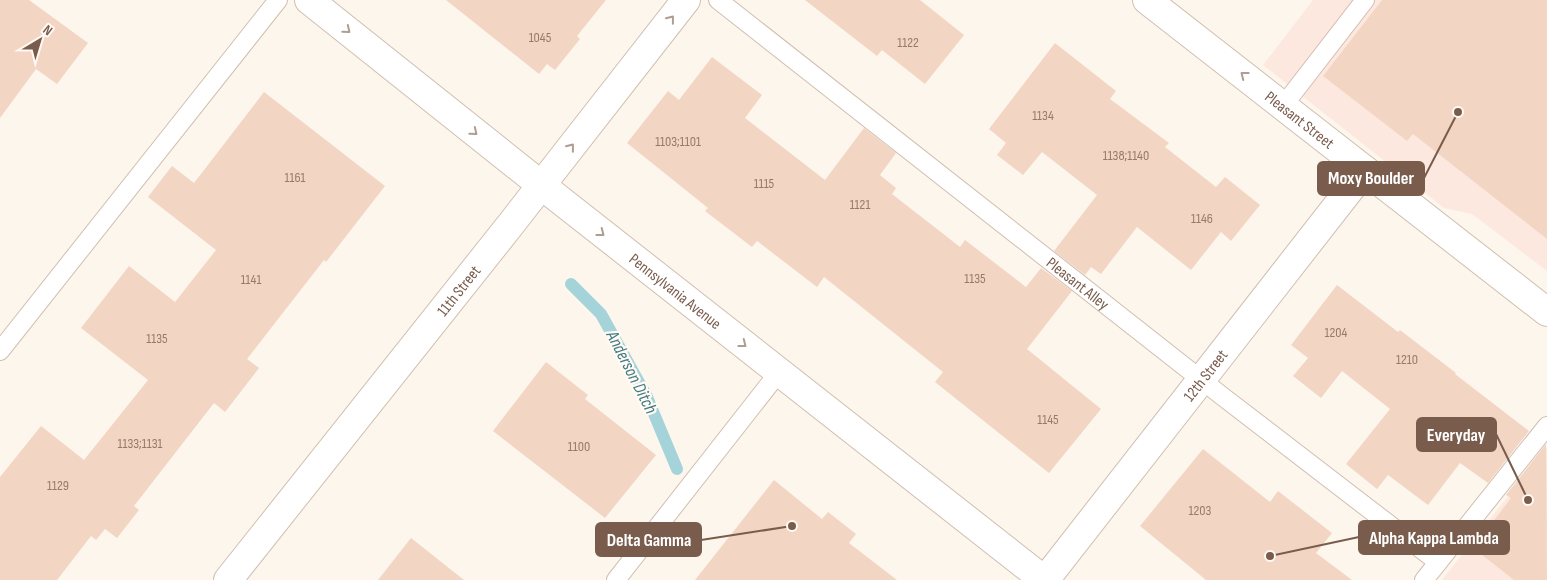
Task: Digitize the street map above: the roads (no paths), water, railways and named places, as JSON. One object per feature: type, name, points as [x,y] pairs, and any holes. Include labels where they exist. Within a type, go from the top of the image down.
[{"type":"street","name":"Pennsylvania Avenue","points":[[309,0],[541,186],[1045,580]]},
{"type":"street","name":"11th Street","points":[[228,580],[686,0]]},
{"type":"street","name":"Pleasant Street","points":[[1147,0],[1547,312]]},
{"type":"street","name":"12th Street","points":[[1045,580],[1365,170]]},
{"type":"lane","points":[[0,350],[278,0]]},
{"type":"lane","name":"Pleasant Alley","points":[[718,0],[1438,562]]},
{"type":"lane","points":[[1283,106],[1365,0]]},
{"type":"lane","points":[[616,580],[779,372]]},
{"type":"lane","points":[[1424,580],[1547,426]]},
{"type":"waterway","name":"Anderson Ditch","points":[[571,284],[601,314],[647,397],[677,469]]},
{"type":"place","name":"Moxy Boulder","points":[[1458,112]]},
{"type":"place","name":"Everyday","points":[[1528,500]]},
{"type":"place","name":"Delta Gamma","points":[[792,526]]},
{"type":"place","name":"Alpha Kappa Lambda","points":[[1270,556]]}]
